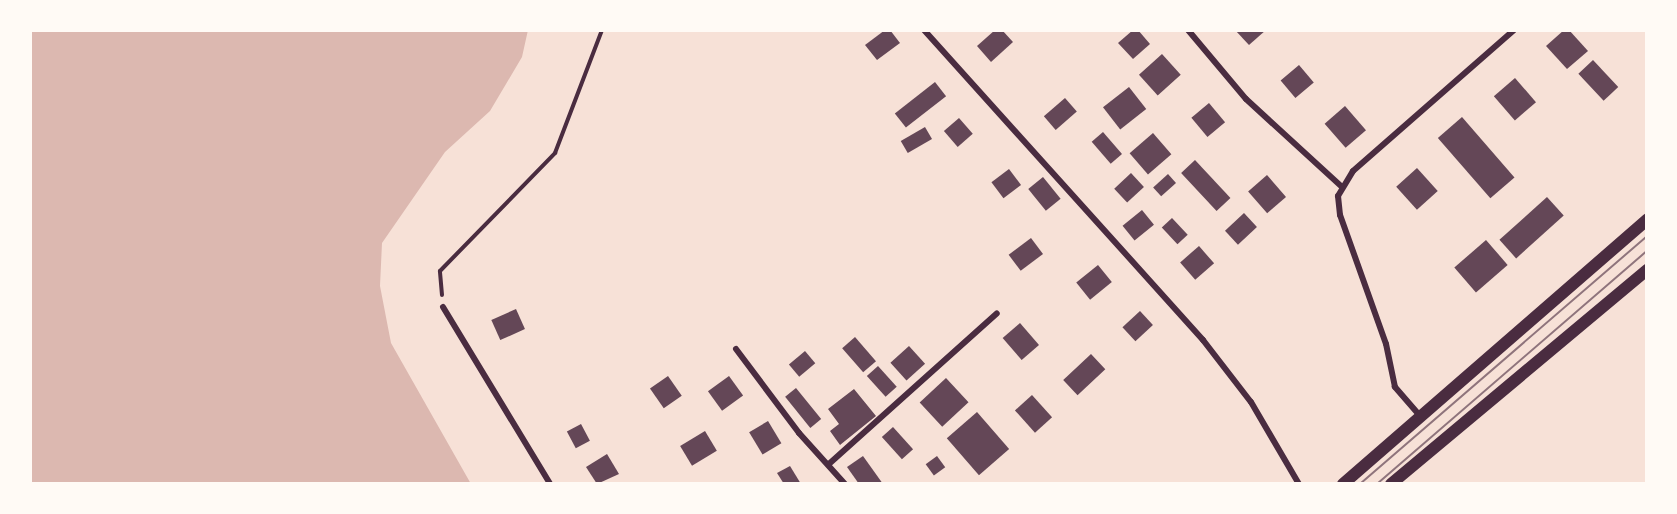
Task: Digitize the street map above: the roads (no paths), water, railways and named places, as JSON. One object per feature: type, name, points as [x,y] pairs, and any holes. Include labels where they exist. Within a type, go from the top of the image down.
[{"type":"main road","points":[[1343,484],[1647,220]]},
{"type":"main road","points":[[1391,484],[1647,270]]},
{"type":"street","points":[[924,30],[1203,340],[1251,402],[1299,484]]},
{"type":"street","points":[[1188,30],[1246,99],[1341,186]]},
{"type":"street","points":[[1421,417],[1395,387],[1375,307],[1340,215],[1341,186],[1353,171],[1514,30]]},
{"type":"street","points":[[443,307],[550,484]]},
{"type":"street","points":[[830,463],[997,313]]},
{"type":"street","points":[[736,349],[799,433],[830,463],[845,484]]},
{"type":"tram line","points":[[1360,484],[1647,236]]},
{"type":"tram line","points":[[1377,484],[1647,251]]}]
